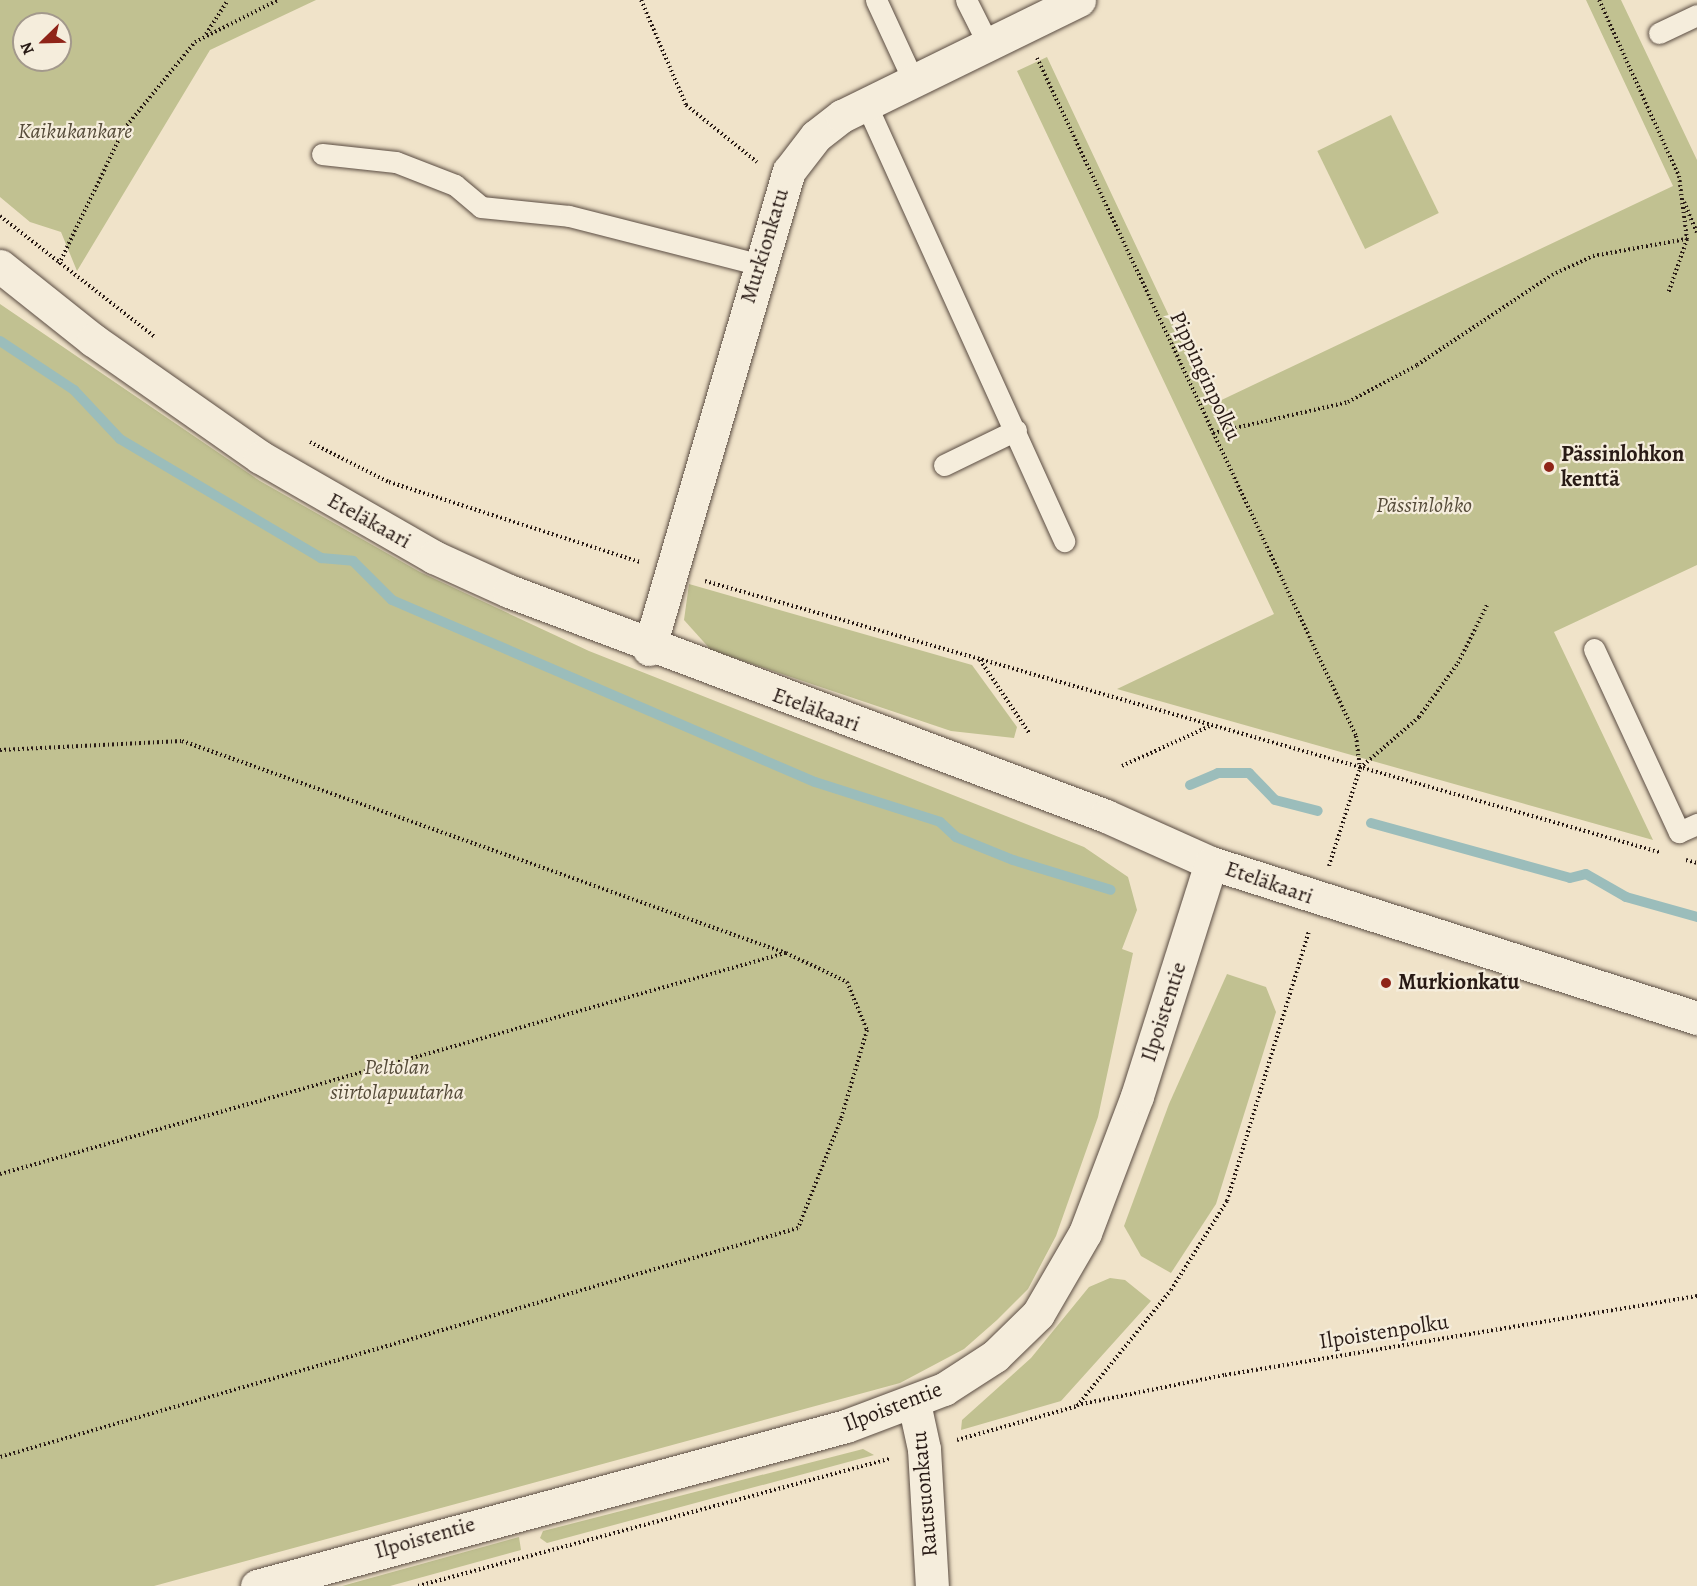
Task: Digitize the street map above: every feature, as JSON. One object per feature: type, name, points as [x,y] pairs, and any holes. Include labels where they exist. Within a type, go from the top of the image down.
[{"type":"street","name":"Murkionkatu","points":[[650,649],[758,264],[784,182],[816,136],[866,104],[1079,0]]},
{"type":"street","name":"Eteläkaari","points":[[0,266],[103,347],[260,457],[343,507],[498,586],[650,649],[1106,816],[1211,862],[1319,900],[1697,1018]]},
{"type":"street","name":"Ilpoistentie","points":[[257,1586],[914,1403],[995,1356],[1038,1314],[1065,1275],[1137,1096],[1211,862]]},
{"type":"street","name":"Rautsuonkatu","points":[[914,1403],[924,1449],[933,1586]]},
{"type":"lane","points":[[876,0],[913,80]]},
{"type":"lane","points":[[966,0],[988,44]]},
{"type":"lane","points":[[1659,33],[1697,15]]},
{"type":"lane","points":[[866,104],[1016,430],[1064,541]]},
{"type":"lane","points":[[322,154],[396,162],[455,185],[481,207],[568,216],[758,264]]},
{"type":"lane","points":[[944,465],[1016,430]]},
{"type":"lane","points":[[1594,649],[1679,832],[1697,824]]},
{"type":"path","points":[[59,264],[124,129],[202,38],[228,0]]},
{"type":"path","points":[[202,38],[278,0]]},
{"type":"path","points":[[641,0],[686,105],[708,128],[784,182]]},
{"type":"path","points":[[1599,0],[1679,176],[1688,240],[1668,294]]},
{"type":"path","name":"Pippinginpolku","points":[[1022,27],[1356,736],[1360,768]]},
{"type":"path","points":[[1682,198],[1697,232]]},
{"type":"path","points":[[1213,433],[1348,402],[1418,365],[1552,275],[1593,256],[1688,240]]},
{"type":"path","points":[[1077,1406],[1171,1290],[1227,1202],[1360,768],[1419,717],[1458,663],[1487,605]]},
{"type":"path","points":[[980,659],[1030,735]]},
{"type":"path","points":[[1122,766],[1210,726]]},
{"type":"path","points":[[0,750],[182,741],[786,953],[847,982],[867,1030],[841,1119],[798,1228],[0,1457]]},
{"type":"path","points":[[1360,768],[1663,854]]},
{"type":"path","points":[[1675,857],[1697,863]]},
{"type":"path","points":[[0,1174],[786,953]]},
{"type":"path","name":"Ilpoistenpolku","points":[[948,1443],[1077,1406],[1225,1375],[1697,1296]]},
{"type":"path","points":[[418,1586],[893,1458]]},
{"type":"green space","name":"Kaikukankare","points":[[0,0],[316,0],[210,50],[77,271],[61,232],[30,222],[0,197]]},
{"type":"green space","name":"Pässinlohko","points":[[1586,0],[1621,0],[1697,160],[1697,565],[1554,632],[1653,840],[1117,689],[1274,614],[1017,71],[1047,57],[1211,405],[1673,186]]},
{"type":"green space","points":[[1391,115],[1439,213],[1365,249],[1317,151]]},
{"type":"green space","name":"Peltolan siirtolapuutarha","points":[[0,304],[260,481],[420,572],[589,651],[1084,847],[1128,877],[1137,910],[1122,949],[1133,953],[1098,1117],[1056,1236],[1028,1289],[964,1349],[900,1383],[154,1586],[0,1586]]},
{"type":"green space","points":[[689,584],[972,665],[1017,727],[1014,738],[951,731],[711,650],[684,620]]},
{"type":"green space","points":[[1227,974],[1266,987],[1276,1012],[1216,1204],[1171,1273],[1141,1256],[1124,1226],[1169,1104]]},
{"type":"green space","points":[[1110,1278],[1125,1280],[1151,1301],[1061,1401],[961,1430],[962,1420],[1031,1358],[1089,1287]]},
{"type":"green space","points":[[863,1449],[874,1455],[547,1543],[540,1538],[543,1531]]},
{"type":"green space","points":[[519,1537],[521,1550],[390,1586],[342,1586]]},
{"type":"waterway","points":[[0,341],[74,390],[120,439],[321,558],[353,561],[392,600],[815,782],[940,822],[956,837],[1013,860],[1111,890]]},
{"type":"waterway","points":[[1190,785],[1218,773],[1249,773],[1275,800],[1318,811]]},
{"type":"waterway","points":[[1371,823],[1570,878],[1586,874],[1626,897],[1697,917]]},
{"type":"place","name":"Pässinlohkon kenttä","points":[[1549,467]]},
{"type":"place","name":"Murkionkatu","points":[[1386,983]]}]
